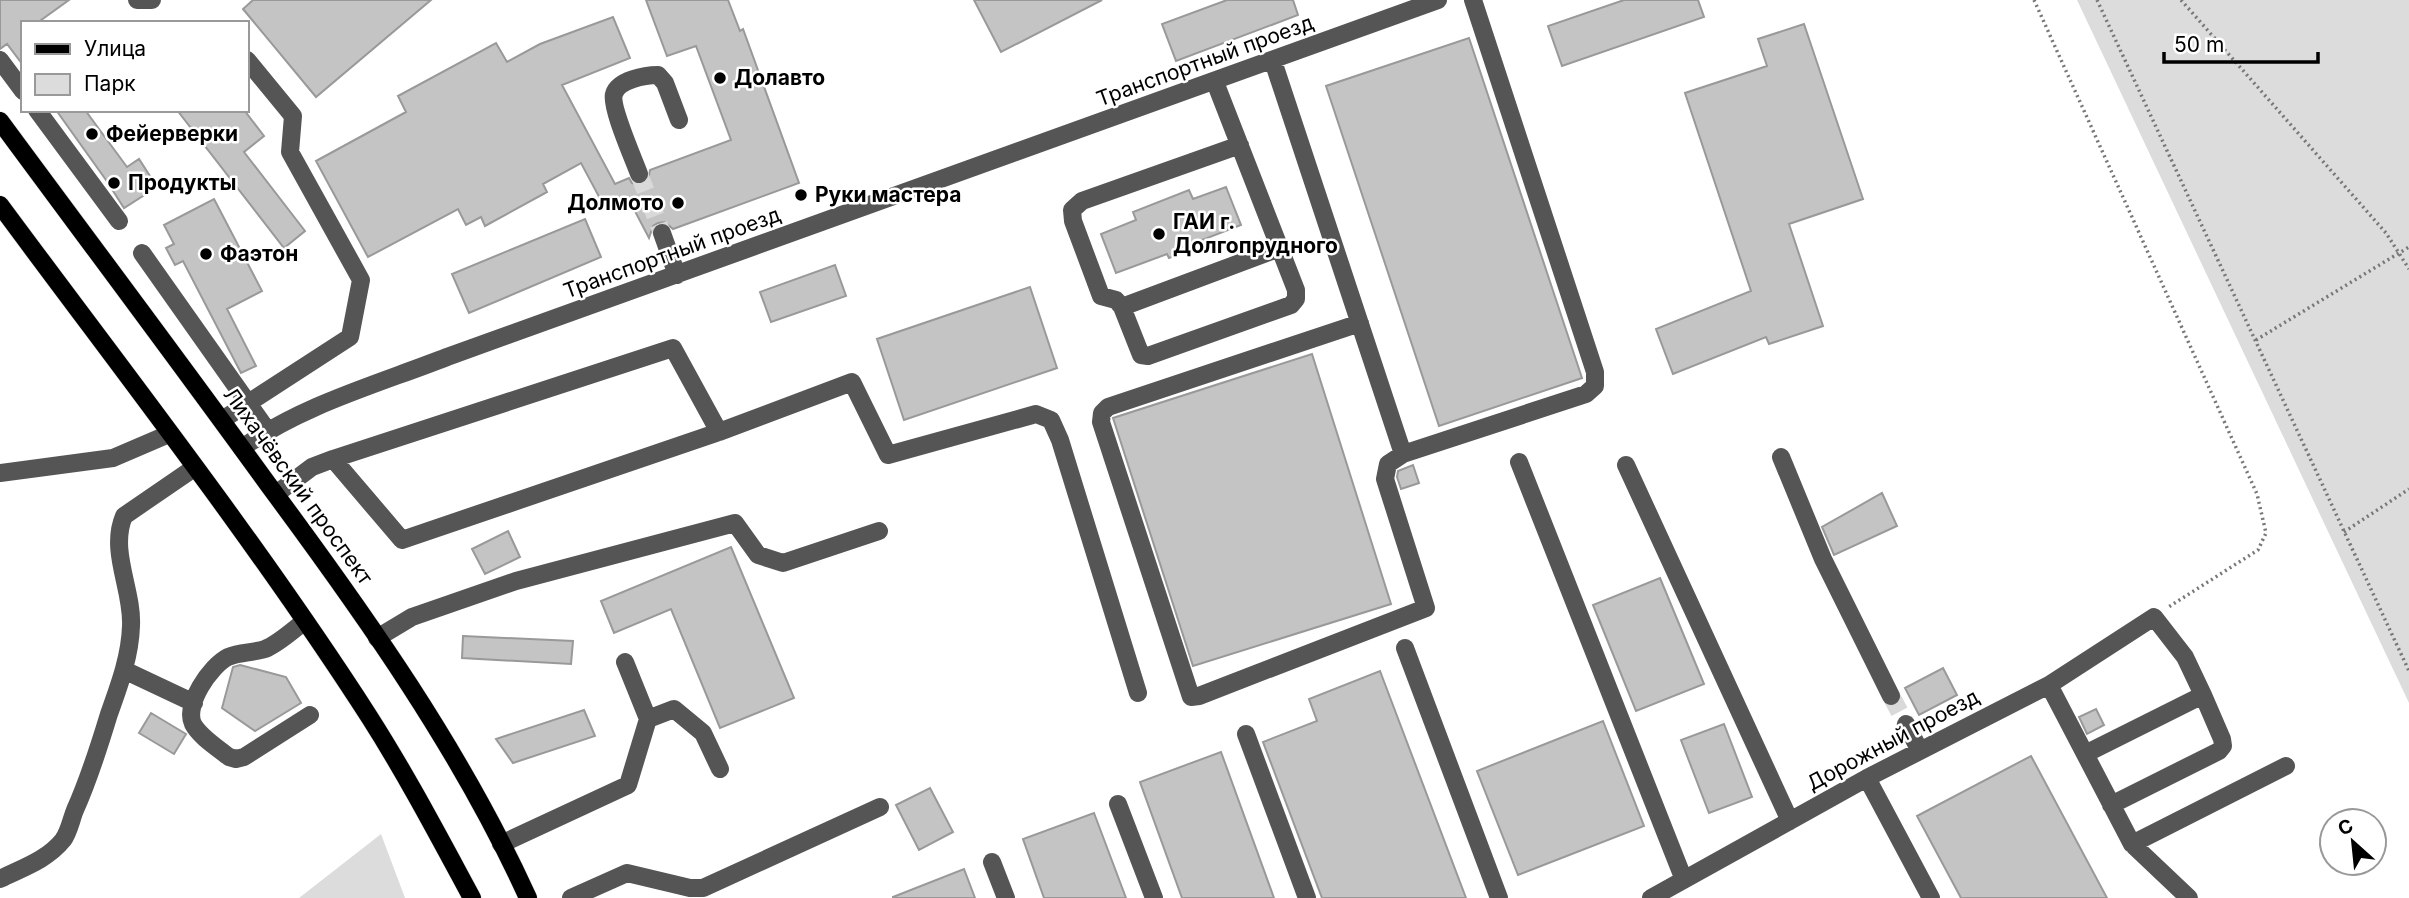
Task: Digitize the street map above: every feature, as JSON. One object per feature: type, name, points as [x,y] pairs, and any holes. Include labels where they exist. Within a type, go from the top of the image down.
[{"type":"main road","name":"Лихачёвский проспект","points":[[0,121],[276,494],[414,692],[471,788],[528,898]]},
{"type":"main road","points":[[0,205],[194,468],[371,719],[427,813],[472,898]]},
{"type":"street","points":[[137,0],[152,0]]},
{"type":"street","name":"Транспортный проезд","points":[[242,448],[267,430],[310,410],[447,357],[1438,0]]},
{"type":"street","points":[[1360,323],[1108,407],[1101,413],[1101,422],[1191,697],[1426,608],[1385,479],[1388,464],[1404,454],[1586,394],[1595,386],[1595,372],[1473,0]]},
{"type":"street","points":[[0,60],[21,88]]},
{"type":"street","points":[[222,420],[350,337],[361,280],[290,152],[293,116],[248,61]]},
{"type":"street","points":[[1273,61],[1404,454]]},
{"type":"street","points":[[639,174],[615,107],[613,96],[618,86],[647,75],[658,75],[665,83],[679,120]]},
{"type":"street","points":[[1215,82],[1240,145],[1296,290],[1296,299],[1291,305],[1148,356],[1141,355],[1122,307],[1116,300],[1101,296],[1073,222],[1072,210],[1082,201],[1240,145]]},
{"type":"street","points":[[38,112],[119,221]]},
{"type":"street","points":[[662,233],[677,275]]},
{"type":"street","points":[[1122,307],[1280,248]]},
{"type":"street","points":[[142,253],[267,430]]},
{"type":"street","points":[[276,494],[312,467],[333,459],[673,348],[719,432]]},
{"type":"street","points":[[333,459],[402,540],[719,432],[852,382],[888,455],[1036,414],[1051,421],[1060,440],[1138,693]]},
{"type":"street","points":[[0,473],[113,458],[169,434]]},
{"type":"street","points":[[1781,457],[1823,559],[1891,696]]},
{"type":"street","points":[[1519,462],[1684,880]]},
{"type":"street","points":[[1626,465],[1790,821]]},
{"type":"street","points":[[0,879],[40,860],[65,838],[85,788],[124,670],[132,626],[130,598],[118,539],[124,516],[194,468]]},
{"type":"street","points":[[377,638],[412,617],[516,581],[735,523],[758,555],[783,563],[880,531]]},
{"type":"street","points":[[2111,805],[2219,751],[2223,746],[2185,657],[2154,617]]},
{"type":"street","name":"Дорожный проезд","points":[[1651,898],[1867,778],[2049,685],[2154,617]]},
{"type":"street","points":[[304,621],[265,649],[227,658],[210,671],[194,703],[191,720],[195,728],[229,757],[236,759],[244,757],[310,715]]},
{"type":"street","points":[[1405,648],[1499,898]]},
{"type":"street","points":[[500,844],[628,785],[648,719],[625,662]]},
{"type":"street","points":[[124,670],[194,703]]},
{"type":"street","points":[[2049,685],[2132,844],[2189,898]]},
{"type":"street","points":[[2085,754],[2203,695]]},
{"type":"street","points":[[648,719],[674,709],[703,733],[720,769]]},
{"type":"street","points":[[1906,724],[1920,751]]},
{"type":"street","points":[[1246,734],[1307,898]]},
{"type":"street","points":[[2132,844],[2286,766]]},
{"type":"street","points":[[1867,778],[1931,898]]},
{"type":"street","points":[[1118,804],[1154,898]]},
{"type":"street","points":[[570,898],[627,873],[690,888],[703,888],[880,807]]},
{"type":"street","points":[[992,862],[1006,898]]},
{"type":"path","points":[[2034,0],[2257,494],[2266,533],[2258,550],[2154,617]]},
{"type":"path","points":[[2097,0],[2409,671]]},
{"type":"path","points":[[2181,0],[2386,233],[2409,268]]},
{"type":"path","points":[[2256,340],[2409,247]]},
{"type":"path","points":[[2344,532],[2409,489]]},
{"type":"green space","points":[[2077,0],[2409,0],[2409,703]]},
{"type":"green space","points":[[381,834],[405,898],[299,898]]},
{"type":"building","points":[[0,0],[69,0],[40,21],[21,21],[21,62],[7,44],[0,49]]},
{"type":"building","points":[[253,0],[431,0],[316,97],[243,9]]},
{"type":"building","points":[[646,0],[728,0],[740,31],[743,29],[799,183],[673,229],[665,222],[658,223],[653,226],[649,238],[627,196],[605,208],[581,163],[543,184],[547,192],[485,226],[481,217],[466,225],[458,209],[368,257],[316,161],[406,112],[398,96],[496,43],[507,62],[540,44],[613,17],[630,58],[562,85],[615,184],[629,178],[632,183],[642,185],[648,181],[650,170],[731,140],[696,46],[667,56]]},
{"type":"building","points":[[974,0],[1102,0],[1001,52]]},
{"type":"building","points":[[1227,0],[1293,0],[1298,15],[1176,61],[1162,24]]},
{"type":"building","points":[[1624,0],[1698,0],[1704,17],[1562,66],[1548,26]]},
{"type":"building","points":[[1804,24],[1863,199],[1789,224],[1823,326],[1769,344],[1766,337],[1673,374],[1656,329],[1751,291],[1685,93],[1767,66],[1758,39]]},
{"type":"building","points":[[1469,38],[1582,378],[1439,426],[1326,86]]},
{"type":"building","points":[[57,112],[86,112],[127,167],[139,159],[157,187],[124,208]]},
{"type":"building","points":[[179,112],[246,112],[264,136],[244,152],[305,231],[284,248]]},
{"type":"building","points":[[1226,187],[1241,225],[1189,245],[1191,250],[1169,258],[1167,254],[1116,273],[1101,234],[1136,220],[1133,212],[1189,190],[1193,199]]},
{"type":"building","name":"Фаэтон","points":[[214,199],[262,291],[227,309],[256,366],[241,373],[183,261],[175,265],[166,248],[174,244],[164,225]]},
{"type":"building","points":[[585,219],[601,257],[469,313],[452,274]]},
{"type":"building","points":[[835,265],[846,296],[771,322],[760,292]]},
{"type":"building","points":[[1030,287],[1057,368],[904,420],[877,339]]},
{"type":"building","points":[[1312,354],[1391,604],[1193,666],[1113,418]]},
{"type":"building","points":[[1413,465],[1419,483],[1401,489],[1398,471]]},
{"type":"building","points":[[1882,493],[1897,526],[1834,555],[1822,527]]},
{"type":"building","points":[[508,531],[520,557],[485,574],[472,549]]},
{"type":"building","points":[[731,547],[794,698],[720,728],[671,609],[614,633],[601,601]]},
{"type":"building","points":[[1660,578],[1704,684],[1636,711],[1593,605]]},
{"type":"building","points":[[463,636],[573,641],[571,664],[462,658]]},
{"type":"building","points":[[240,665],[286,677],[301,703],[255,731],[222,708],[233,667]]},
{"type":"building","points":[[1943,668],[1957,695],[1919,715],[1905,688]]},
{"type":"building","points":[[1380,671],[1466,898],[1322,898],[1263,742],[1317,721],[1309,699]]},
{"type":"building","points":[[2096,709],[2104,725],[2087,734],[2079,717]]},
{"type":"building","points":[[584,710],[595,736],[513,763],[496,739]]},
{"type":"building","points":[[151,713],[186,734],[174,754],[139,733]]},
{"type":"building","points":[[1603,721],[1644,826],[1518,875],[1477,771]]},
{"type":"building","points":[[1724,724],[1752,797],[1709,813],[1681,740]]},
{"type":"building","points":[[1221,752],[1274,898],[1182,898],[1140,782]]},
{"type":"building","points":[[2031,756],[2107,898],[1961,898],[1917,816]]},
{"type":"building","points":[[930,788],[953,832],[919,850],[896,805]]},
{"type":"building","points":[[1094,813],[1126,898],[1044,898],[1023,839]]},
{"type":"building","points":[[964,869],[975,898],[893,898],[893,897]]},
{"type":"tunnel","points":[[639,174],[662,233]]},
{"type":"tunnel","points":[[1891,696],[1906,724]]},
{"type":"place","name":"Долавто","points":[[720,78]]},
{"type":"place","name":"Фейерверки","points":[[92,134]]},
{"type":"place","name":"Продукты","points":[[114,183]]},
{"type":"place","name":"Руки мастера","points":[[801,195]]},
{"type":"place","name":"Долмото","points":[[678,203]]},
{"type":"place","name":"ГАИ г. Долгопрудного","points":[[1159,234]]},
{"type":"place","name":"Фаэтон","points":[[206,254]]}]
